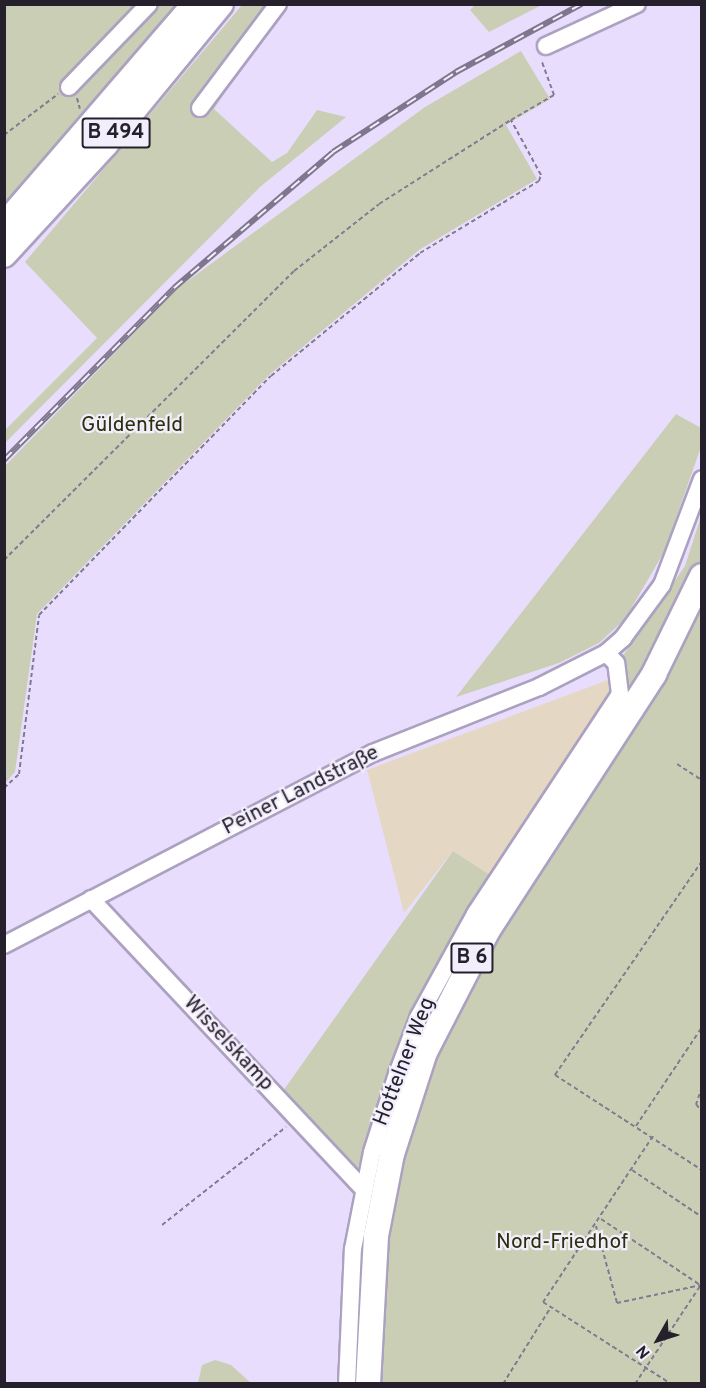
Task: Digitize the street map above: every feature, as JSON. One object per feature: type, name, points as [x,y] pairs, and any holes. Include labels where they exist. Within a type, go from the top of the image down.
[{"type":"highway","name":"B 494","points":[[4,225],[195,4]]},
{"type":"highway","name":"B 494","points":[[4,255],[106,144],[221,4]]},
{"type":"highway","name":"B 6","points":[[368,1383],[376,1236],[395,1144],[425,1052],[488,930],[654,674],[701,577]]},
{"type":"highway","name":"B 6","points":[[381,1383],[390,1235],[406,1158],[439,1057],[483,966],[644,718],[702,610]]},
{"type":"street","points":[[69,87],[149,4]]},
{"type":"street","points":[[200,108],[278,4]]},
{"type":"street","points":[[546,46],[637,4]]},
{"type":"street","name":"Peiner Landstraße","points":[[4,945],[373,753],[539,687],[606,653],[623,638],[662,585],[702,479]]},
{"type":"street","name":"Hottelner Weg","points":[[346,1383],[350,1280],[363,1190],[380,1121],[419,1016],[476,914],[620,694],[616,663],[606,653]]},
{"type":"street","name":"Wisselskamp","points":[[92,899],[363,1190]]},
{"type":"path","points":[[4,560],[294,271],[380,204],[554,95],[539,56],[546,46]]},
{"type":"path","points":[[4,135],[69,87]]},
{"type":"path","points":[[4,788],[19,774],[39,615],[271,376],[420,253],[539,181],[542,175],[511,120]]},
{"type":"path","points":[[677,764],[702,780]]},
{"type":"path","points":[[702,861],[555,1075],[653,1136],[702,1170]]},
{"type":"path","points":[[636,1126],[702,1027]]},
{"type":"path","points":[[702,1087],[696,1104],[702,1112]]},
{"type":"path","points":[[162,1225],[298,1118]]},
{"type":"path","points":[[653,1136],[601,1218],[543,1302],[671,1383]]},
{"type":"path","points":[[631,1170],[702,1217]]},
{"type":"path","points":[[601,1218],[701,1285]]},
{"type":"path","points":[[596,1225],[617,1303],[701,1285]]},
{"type":"path","points":[[635,1383],[701,1285]]},
{"type":"path","points":[[503,1383],[551,1307]]},
{"type":"shaded area","points":[[613,678],[615,691],[493,877],[453,851],[404,913],[367,770]]},
{"type":"green space","points":[[5,5],[177,5],[5,214]]},
{"type":"green space","points":[[242,5],[270,5],[264,33],[214,109],[272,162],[287,153],[317,110],[346,117],[260,187],[5,443],[5,430],[97,338],[25,262]]},
{"type":"green space","points":[[475,5],[542,5],[489,32],[470,10]]},
{"type":"green space","name":"Güldenfeld","points":[[521,51],[550,99],[506,125],[537,179],[419,250],[269,375],[37,614],[15,772],[5,783],[5,466],[178,288],[425,107]]},
{"type":"green space","points":[[676,414],[701,428],[701,447],[664,552],[625,619],[599,643],[559,663],[456,697]]},
{"type":"green space","name":"Nord-Friedhof","points":[[701,516],[701,1383],[351,1384],[359,1250],[411,1045],[442,983],[624,694],[618,663],[685,566]]},
{"type":"green space","points":[[453,851],[493,877],[405,1031],[357,1170],[283,1091]]},
{"type":"green space","points":[[215,1360],[231,1365],[251,1383],[198,1383],[202,1365]]},
{"type":"railway","points":[[4,460],[174,288],[333,152],[456,72],[582,4]]}]
